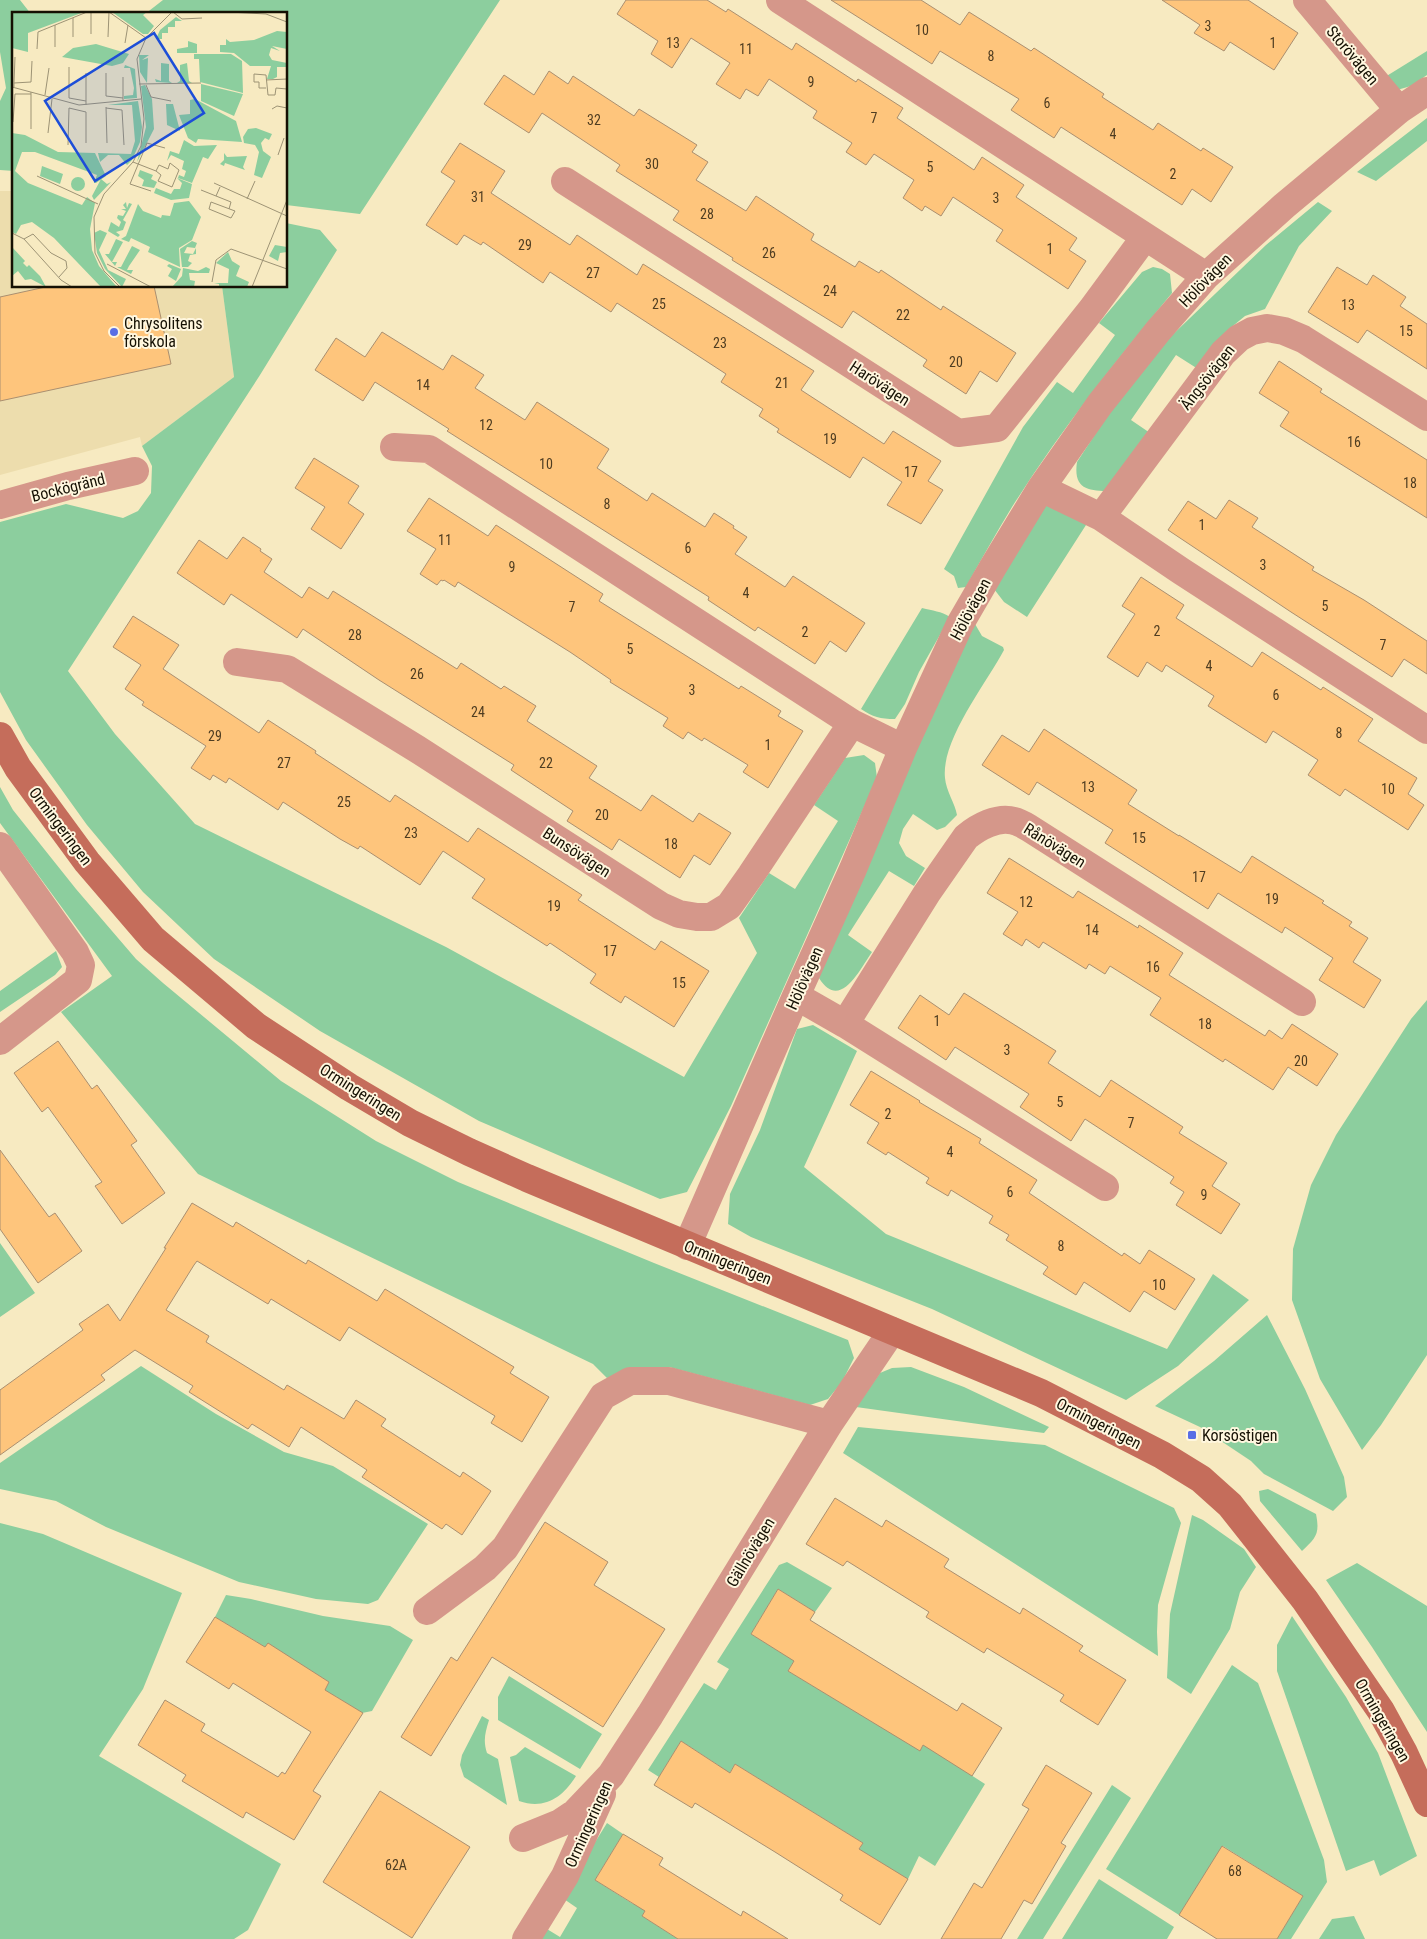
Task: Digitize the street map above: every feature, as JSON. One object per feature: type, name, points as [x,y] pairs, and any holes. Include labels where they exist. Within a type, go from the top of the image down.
[{"type":"street","points":[[780,0],[1206,276]]},
{"type":"street","name":"Storövägen","points":[[1307,0],[1399,110]]},
{"type":"street","name":"Hölövägen","points":[[687,1246],[853,869],[903,748],[960,624],[1041,488],[1100,404],[1158,331],[1206,276],[1284,206],[1399,110],[1427,91]]},
{"type":"street","name":"Harövägen","points":[[565,181],[958,433],[997,428],[1092,309],[1145,237]]},
{"type":"street","name":"Ängsövägen","points":[[1101,517],[1223,353],[1239,338],[1252,331],[1268,328],[1284,331],[1304,339],[1427,417]]},
{"type":"street","points":[[394,447],[429,449],[852,723],[903,748]]},
{"type":"street","name":"Bockögränd","points":[[0,506],[68,486],[135,471]]},
{"type":"street","points":[[1041,488],[1101,517],[1427,730]]},
{"type":"street","name":"Bunsövägen","points":[[237,662],[287,669],[418,749],[661,906],[679,914],[697,917],[711,917],[729,906],[852,723]]},
{"type":"street","name":"Ormingeringen","points":[[0,736],[18,768],[87,862],[153,939],[256,1026],[305,1056],[349,1087],[410,1123],[527,1178],[1041,1393],[1162,1455],[1201,1480],[1230,1505],[1305,1600],[1382,1711],[1426,1796]]},
{"type":"street","name":"Rånövägen","points":[[845,1024],[927,893],[966,837],[974,831],[998,820],[1014,820],[1029,828],[1302,1002]]},
{"type":"street","points":[[0,846],[75,952],[80,965],[78,980],[0,1041]]},
{"type":"street","points":[[796,996],[845,1024],[1105,1188]]},
{"type":"street","name":"Gällnövägen","points":[[611,1774],[650,1715],[829,1424],[892,1331]]},
{"type":"street","points":[[427,1611],[485,1568],[505,1548],[603,1396],[630,1381],[668,1381],[829,1424]]},
{"type":"street","name":"Ormingeringen","points":[[523,1838],[560,1823],[575,1813],[611,1774]]},
{"type":"street","name":"Ormingeringen","points":[[526,1939],[565,1876],[611,1774]]},
{"type":"shaded area","name":"Chrysolitens förskola","points":[[0,191],[12,191],[12,288],[222,288],[234,377],[142,446],[140,437],[0,475]]},
{"type":"green space","points":[[0,0],[20,0],[29,12],[12,12],[12,171],[0,170],[0,101],[6,88],[0,52]]},
{"type":"green space","points":[[163,0],[500,0],[360,214],[288,205],[288,12],[148,12]]},
{"type":"green space","points":[[1427,51],[1427,75],[1411,86],[1397,90],[1385,77]]},
{"type":"green space","points":[[1427,118],[1427,141],[1376,181],[1357,172]]},
{"type":"green space","points":[[1318,202],[1332,211],[1299,246],[1265,309],[1245,316],[1228,330],[1198,369],[1176,355],[1131,420],[1153,435],[1110,491],[1084,487],[1077,478],[1077,462],[1139,367],[1266,245]]},
{"type":"green space","points":[[288,223],[320,230],[337,250],[260,375],[68,671],[115,734],[195,824],[446,947],[684,1077],[757,953],[739,918],[769,873],[795,889],[838,821],[814,805],[845,758],[864,755],[875,763],[877,778],[731,1106],[687,1192],[660,1199],[479,1121],[320,1031],[214,959],[143,892],[87,825],[26,740],[0,692],[0,522],[66,504],[123,518],[138,511],[151,493],[152,466],[142,446],[234,377],[222,288],[288,288]]},
{"type":"green space","points":[[1153,267],[1162,269],[1170,274],[1172,293],[1068,425],[1012,507],[966,587],[958,588],[954,576],[944,569],[1023,427],[1057,382],[1073,393],[1115,335],[1099,323],[1142,272]]},
{"type":"green space","points":[[1050,504],[1086,517],[1086,525],[1027,617],[1004,602],[994,589],[1045,506]]},
{"type":"green space","points":[[922,608],[940,612],[950,617],[919,672],[905,704],[895,719],[881,718],[869,714],[861,709]]},
{"type":"green space","points":[[975,624],[982,636],[1003,647],[1004,650],[966,712],[950,747],[945,778],[957,815],[945,827],[937,830],[913,814],[903,829],[899,843],[906,856],[925,868],[914,886],[889,871],[848,935],[872,952],[849,984],[842,989],[834,991],[827,987],[819,978],[822,964],[961,648]]},
{"type":"green space","points":[[0,787],[13,810],[76,889],[136,959],[281,1081],[376,1141],[458,1182],[848,1340],[854,1358],[842,1382],[828,1399],[810,1405],[669,1367],[607,1378],[593,1364],[198,1174],[61,1012],[112,976],[0,823]]},
{"type":"green space","points":[[56,951],[62,967],[55,975],[0,1012],[0,991]]},
{"type":"green space","points":[[1427,1000],[1427,1355],[1381,1425],[1362,1450],[1320,1379],[1292,1300],[1293,1249],[1311,1185],[1336,1135],[1411,1019]]},
{"type":"green space","points":[[813,1025],[857,1051],[804,1167],[886,1234],[1167,1349],[1213,1274],[1249,1300],[1178,1366],[1126,1400],[932,1309],[751,1237],[728,1224],[730,1194],[760,1130],[797,1029]]},
{"type":"green space","points":[[0,1243],[35,1293],[0,1317]]},
{"type":"green space","points":[[1267,1315],[1305,1389],[1344,1477],[1347,1497],[1333,1511],[1264,1474],[1251,1461],[1200,1427],[1155,1406],[1214,1361]]},
{"type":"green space","points":[[141,1366],[216,1414],[284,1452],[333,1466],[428,1524],[378,1600],[368,1604],[316,1599],[239,1582],[106,1527],[56,1501],[0,1489],[0,1463]]},
{"type":"green space","points":[[911,1367],[964,1387],[1049,1427],[1044,1433],[856,1407],[880,1373],[892,1368]]},
{"type":"green space","points":[[858,1427],[1045,1445],[1174,1508],[1181,1523],[1158,1605],[1158,1656],[843,1453]]},
{"type":"green space","points":[[1268,1489],[1316,1514],[1316,1535],[1311,1543],[1302,1551],[1260,1501],[1259,1491]]},
{"type":"green space","points":[[1192,1515],[1203,1520],[1244,1549],[1256,1567],[1240,1592],[1230,1629],[1191,1694],[1167,1678],[1170,1614]]},
{"type":"green space","points":[[0,1523],[43,1534],[182,1593],[143,1689],[99,1756],[281,1864],[248,1930],[234,1939],[0,1939]]},
{"type":"green space","points":[[787,1562],[832,1588],[815,1612],[778,1589],[751,1634],[785,1655],[798,1654],[788,1671],[920,1750],[931,1733],[932,1750],[985,1784],[935,1866],[919,1856],[908,1879],[854,1858],[863,1843],[735,1764],[725,1781],[718,1765],[681,1741],[659,1777],[648,1770],[704,1683],[716,1690],[729,1669],[717,1662],[779,1565]]},
{"type":"green space","points":[[1357,1563],[1427,1606],[1427,1732],[1326,1580]]},
{"type":"green space","points":[[226,1595],[323,1616],[390,1626],[413,1640],[372,1711],[362,1713],[335,1696],[320,1698],[329,1682],[268,1644],[258,1659],[257,1642],[215,1617]]},
{"type":"green space","points":[[1292,1616],[1346,1697],[1378,1753],[1417,1856],[1380,1876],[1374,1860],[1346,1871],[1277,1671],[1277,1645]]},
{"type":"green space","points":[[1232,1665],[1258,1683],[1324,1860],[1327,1882],[1291,1939],[1277,1939],[1303,1896],[1223,1846],[1179,1915],[1106,1869]]},
{"type":"green space","points":[[509,1676],[602,1734],[580,1769],[498,1720],[498,1697]]},
{"type":"green space","points":[[482,1716],[489,1720],[486,1729],[485,1745],[487,1753],[498,1759],[507,1805],[464,1777],[460,1765],[462,1755]]},
{"type":"green space","points":[[525,1747],[576,1776],[559,1796],[545,1803],[537,1804],[519,1801],[510,1757],[516,1755]]},
{"type":"green space","points":[[1112,1785],[1131,1798],[1043,1939],[1017,1939]]},
{"type":"green space","points":[[607,1823],[623,1834],[595,1880],[633,1904],[650,1902],[642,1916],[678,1939],[534,1939],[542,1926],[560,1937],[577,1908],[561,1897]]},
{"type":"green space","points":[[1099,1879],[1174,1927],[1167,1939],[1062,1939]]},
{"type":"green space","points":[[1354,1916],[1365,1939],[1319,1939],[1332,1919]]},
{"type":"building","points":[[626,0],[707,0],[726,12],[728,9],[792,50],[796,43],[856,82],[858,79],[903,108],[897,118],[974,170],[982,157],[1024,185],[1016,197],[1077,238],[1069,250],[1086,261],[1068,289],[996,241],[1003,230],[953,197],[941,216],[925,206],[922,211],[903,198],[914,180],[874,154],[866,165],[846,152],[852,143],[813,118],[817,111],[769,79],[758,96],[746,89],[740,99],[716,84],[730,63],[691,38],[672,68],[651,54],[658,41],[617,14]]},
{"type":"building","points":[[831,0],[921,0],[960,25],[969,12],[1031,51],[1034,48],[1104,94],[1102,97],[1153,130],[1158,123],[1201,151],[1203,148],[1233,167],[1211,202],[1192,189],[1182,205],[1061,127],[1054,138],[1011,110],[1019,99],[940,51],[932,64]]},
{"type":"building","points":[[1162,0],[1248,0],[1298,33],[1274,70],[1230,42],[1224,51],[1194,33],[1200,25]]},
{"type":"building","points":[[549,71],[568,84],[573,76],[634,116],[639,109],[697,145],[692,152],[708,162],[696,180],[746,211],[756,196],[814,234],[811,240],[855,267],[859,261],[879,273],[881,270],[941,310],[943,306],[1016,353],[997,382],[980,371],[966,394],[923,366],[927,360],[853,311],[842,328],[732,260],[733,258],[673,220],[679,211],[616,171],[620,165],[542,113],[529,133],[484,104],[504,75],[534,95]]},
{"type":"building","points":[[460,143],[505,171],[491,193],[570,245],[577,235],[637,275],[643,264],[814,371],[801,390],[884,444],[893,431],[941,461],[928,481],[943,490],[921,524],[887,505],[902,482],[863,457],[850,478],[777,432],[779,429],[759,416],[763,409],[721,382],[726,374],[617,303],[611,312],[550,272],[543,283],[483,242],[481,245],[464,235],[457,245],[426,225],[455,181],[441,172]]},
{"type":"building","points":[[1337,267],[1367,285],[1373,275],[1406,297],[1400,306],[1427,324],[1427,369],[1367,330],[1358,343],[1308,312]]},
{"type":"building","points":[[41,288],[154,288],[171,364],[0,401],[0,297]]},
{"type":"building","points":[[382,332],[443,370],[452,355],[484,375],[475,388],[525,420],[537,402],[609,449],[597,468],[647,501],[652,493],[705,527],[714,513],[747,537],[735,554],[785,587],[793,576],[865,623],[846,652],[830,641],[815,664],[758,627],[755,631],[708,600],[709,597],[447,431],[449,429],[375,382],[363,401],[315,370],[336,338],[365,357]]},
{"type":"building","points":[[1279,361],[1322,389],[1320,392],[1427,460],[1427,518],[1280,426],[1289,412],[1259,393]]},
{"type":"building","points":[[314,458],[359,486],[348,503],[364,514],[341,549],[311,529],[325,507],[295,488]]},
{"type":"building","points":[[429,498],[488,536],[496,525],[603,594],[599,601],[739,689],[741,686],[781,711],[778,716],[803,731],[768,788],[743,772],[748,765],[704,738],[702,741],[688,732],[683,739],[663,726],[668,718],[610,682],[611,680],[570,652],[458,582],[455,587],[444,580],[441,580],[437,585],[420,574],[436,549],[407,531]]},
{"type":"building","points":[[1229,500],[1258,518],[1252,527],[1314,567],[1312,570],[1364,600],[1427,641],[1427,674],[1404,659],[1392,677],[1168,530],[1188,501],[1216,519]]},
{"type":"building","points":[[243,537],[272,559],[264,572],[302,598],[309,587],[328,599],[333,591],[457,669],[461,663],[501,689],[504,686],[536,706],[527,721],[597,766],[589,778],[641,811],[652,795],[693,822],[699,813],[731,833],[710,865],[694,855],[680,878],[619,839],[612,850],[567,821],[573,811],[511,770],[514,765],[379,680],[303,629],[297,638],[231,594],[224,605],[177,573],[199,540],[227,559]]},
{"type":"building","points":[[1141,577],[1184,605],[1176,618],[1252,667],[1262,652],[1321,690],[1323,687],[1373,719],[1358,741],[1417,778],[1408,794],[1424,805],[1408,830],[1345,789],[1340,796],[1308,775],[1318,760],[1273,731],[1266,743],[1208,706],[1214,696],[1166,665],[1162,672],[1147,662],[1138,677],[1107,657],[1135,614],[1122,606]]},
{"type":"building","points":[[133,616],[179,645],[163,669],[259,733],[268,720],[390,802],[395,795],[468,842],[478,828],[582,895],[578,900],[655,950],[661,941],[709,971],[674,1027],[625,996],[621,1003],[590,983],[596,974],[550,943],[547,946],[472,898],[485,879],[443,851],[420,885],[360,846],[358,849],[340,839],[283,802],[278,810],[229,778],[226,783],[213,775],[210,780],[191,768],[206,746],[142,705],[144,702],[125,689],[141,665],[113,647]]},
{"type":"building","points":[[1044,729],[1137,790],[1128,804],[1179,836],[1241,873],[1252,856],[1324,901],[1322,903],[1352,922],[1349,926],[1368,938],[1353,962],[1381,980],[1364,1008],[1319,980],[1333,958],[1285,927],[1282,933],[1218,893],[1208,909],[1105,843],[1113,830],[1037,782],[1029,795],[982,765],[1002,735],[1029,752]]},
{"type":"building","points":[[1009,858],[1073,898],[1078,891],[1138,928],[1139,925],[1183,953],[1169,975],[1265,1036],[1269,1030],[1282,1039],[1292,1024],[1338,1054],[1317,1086],[1288,1067],[1273,1090],[1225,1059],[1223,1062],[1150,1015],[1161,998],[1110,966],[1105,974],[1089,964],[1086,969],[1043,942],[1039,948],[1026,939],[1022,946],[1003,934],[1018,912],[987,893]]},
{"type":"building","points":[[964,993],[1056,1051],[1048,1063],[1100,1097],[1111,1080],[1183,1127],[1179,1133],[1227,1163],[1212,1186],[1240,1204],[1221,1234],[1176,1205],[1184,1192],[1170,1183],[1174,1177],[1085,1119],[1071,1141],[1020,1107],[1029,1094],[955,1047],[946,1060],[898,1028],[920,995],[949,1015]]},
{"type":"building","points":[[58,1041],[92,1089],[97,1085],[137,1141],[131,1145],[165,1193],[122,1224],[95,1186],[102,1182],[48,1107],[42,1112],[14,1073]]},
{"type":"building","points":[[871,1071],[981,1139],[979,1143],[1037,1180],[1029,1193],[1122,1256],[1124,1253],[1140,1264],[1149,1250],[1195,1279],[1175,1310],[1144,1291],[1130,1312],[1084,1282],[1076,1295],[1043,1274],[1048,1267],[1006,1240],[1009,1235],[989,1223],[993,1216],[951,1190],[948,1196],[926,1183],[929,1178],[888,1152],[886,1155],[867,1143],[879,1123],[850,1105]]},
{"type":"building","points":[[0,1150],[49,1217],[55,1213],[82,1251],[38,1283],[0,1229]]},
{"type":"building","points":[[192,1203],[233,1227],[236,1222],[306,1264],[308,1260],[377,1301],[385,1289],[514,1367],[510,1373],[549,1397],[522,1442],[491,1423],[495,1416],[349,1327],[340,1341],[271,1299],[268,1304],[197,1261],[194,1265],[166,1310],[209,1336],[206,1342],[284,1390],[287,1385],[344,1419],[356,1400],[386,1419],[381,1426],[460,1477],[463,1472],[491,1491],[462,1535],[446,1524],[442,1529],[362,1477],[367,1470],[301,1427],[289,1447],[252,1424],[248,1429],[189,1392],[193,1386],[135,1350],[101,1375],[105,1380],[0,1455],[0,1390],[83,1330],[79,1324],[108,1304],[120,1321]]},
{"type":"building","points":[[835,1498],[882,1527],[886,1520],[949,1559],[944,1567],[1020,1614],[1023,1608],[1083,1646],[1079,1651],[1126,1680],[1098,1725],[1060,1701],[1064,1695],[987,1648],[984,1653],[926,1617],[929,1612],[847,1561],[843,1566],[806,1544]]},
{"type":"building","points":[[545,1522],[608,1562],[594,1585],[665,1629],[603,1727],[492,1657],[431,1756],[401,1737],[451,1657],[457,1661]]},
{"type":"building","points":[[778,1589],[815,1612],[810,1620],[957,1711],[962,1703],[1002,1728],[972,1776],[923,1745],[920,1751],[788,1671],[794,1661],[751,1634]]},
{"type":"building","points":[[215,1617],[265,1647],[268,1643],[329,1682],[325,1690],[363,1713],[313,1791],[321,1796],[294,1840],[246,1812],[243,1818],[182,1781],[186,1775],[138,1745],[165,1700],[205,1724],[201,1731],[278,1777],[282,1772],[285,1774],[311,1732],[233,1683],[229,1689],[186,1662]]},
{"type":"building","points":[[681,1741],[730,1773],[735,1764],[863,1843],[859,1849],[908,1879],[880,1925],[840,1900],[843,1895],[775,1852],[695,1803],[692,1808],[654,1785]]},
{"type":"building","points":[[1046,1765],[1092,1793],[1061,1843],[1066,1846],[1032,1904],[1024,1900],[1001,1939],[941,1939],[974,1883],[982,1888],[1029,1809],[1022,1805]]},
{"type":"building","points":[[380,1791],[470,1847],[412,1938],[323,1882]]},
{"type":"building","points":[[623,1834],[663,1858],[659,1865],[741,1916],[743,1911],[788,1939],[678,1939],[642,1916],[645,1911],[595,1880]]},
{"type":"building","points":[[1222,1846],[1303,1896],[1277,1939],[1217,1939],[1179,1915]]},
{"type":"place","name":"Chrysolitens förskola","points":[[114,332]]},
{"type":"place","name":"Korsöstigen","points":[[1192,1435]]}]
